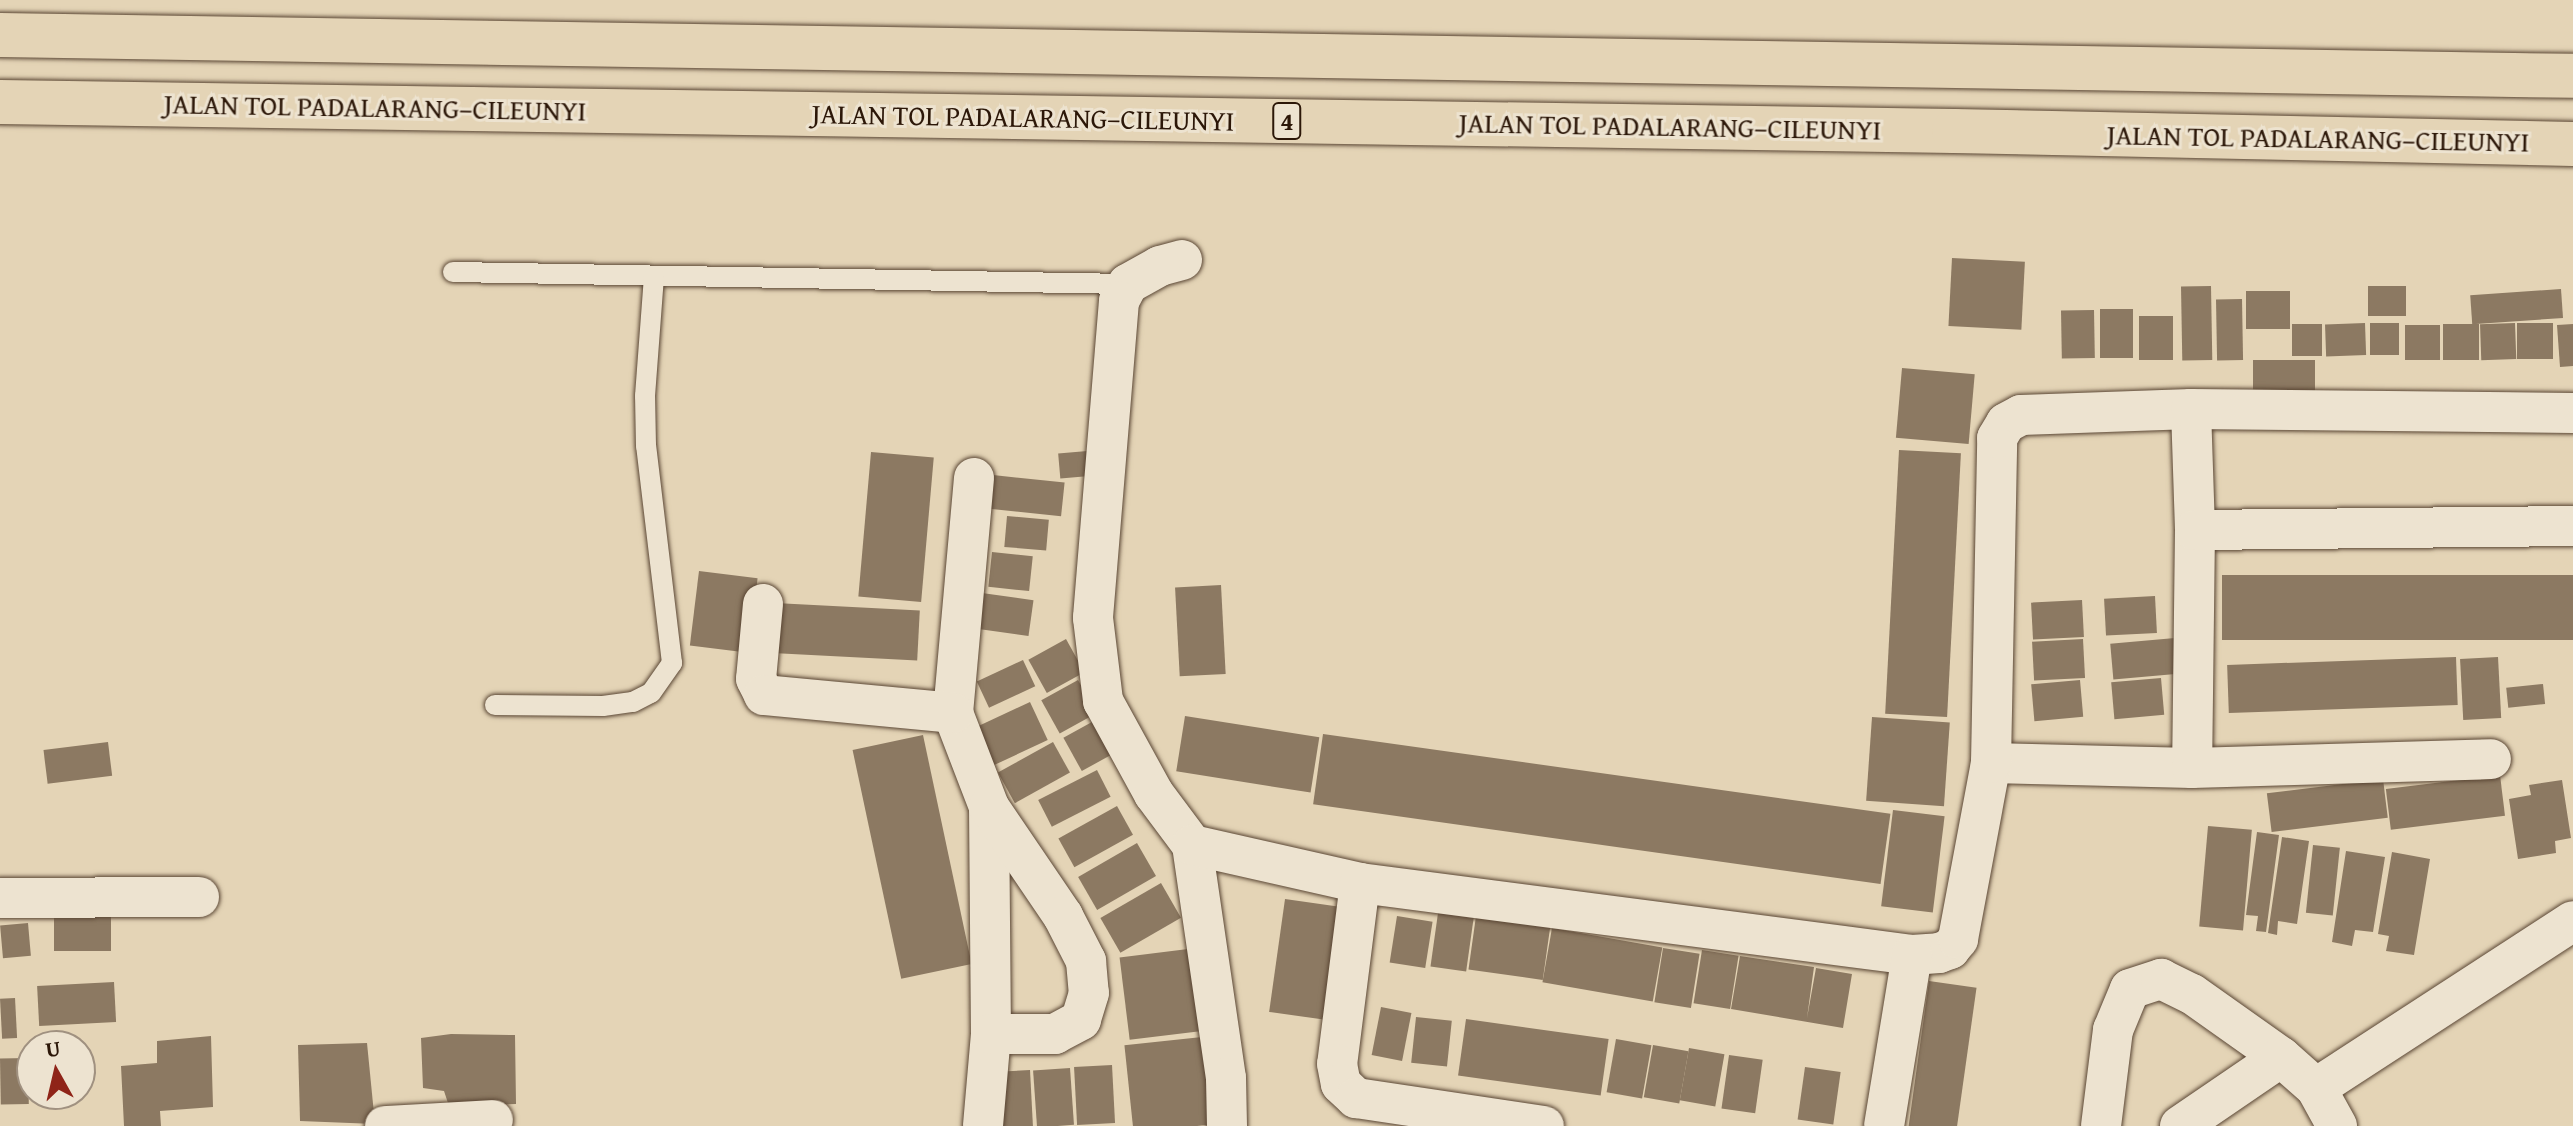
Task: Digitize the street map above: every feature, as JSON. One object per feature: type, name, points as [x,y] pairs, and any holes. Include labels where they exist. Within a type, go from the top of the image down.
[{"type":"highway","points":[[0,35],[2573,76]]},
{"type":"highway","name":"JALAN TOL PADALARANG–CILEUNYI","points":[[0,102],[1907,130],[2573,144]]},
{"type":"street","points":[[1182,260],[1160,266],[1128,284],[1119,301],[1093,618],[1103,701],[1154,794],[1192,845],[1226,1078],[1227,1126]]},
{"type":"street","points":[[1192,845],[1360,883],[1912,955],[1950,949],[1958,939],[1991,763],[1997,438],[2006,423],[2021,415],[2191,409],[2573,413]]},
{"type":"street","points":[[2191,409],[2195,530],[2192,768]]},
{"type":"street","points":[[974,478],[953,713],[989,807],[1063,916],[1086,961],[1089,993],[1081,1020],[1055,1034],[991,1034]]},
{"type":"street","points":[[2195,530],[2573,526]]},
{"type":"street","points":[[763,604],[756,679],[764,695],[953,713]]},
{"type":"street","points":[[1991,763],[2192,768],[2491,759]]},
{"type":"street","points":[[983,1126],[991,1034],[989,807]]},
{"type":"street","points":[[1360,883],[1337,1064],[1341,1084],[1356,1098],[1544,1126]]},
{"type":"street","points":[[0,898],[199,897]]},
{"type":"street","points":[[2316,1088],[2573,921]]},
{"type":"street","points":[[1884,1126],[1912,955]]},
{"type":"street","points":[[2101,1126],[2113,1030],[2130,989],[2161,979],[2192,994],[2281,1057],[2316,1088],[2337,1126]]},
{"type":"street","points":[[2180,1126],[2281,1057]]},
{"type":"street","points":[[385,1126],[493,1120]]},
{"type":"lane","points":[[453,272],[1128,284]]},
{"type":"lane","points":[[495,705],[603,706],[633,702],[651,693],[672,663],[646,446],[645,396],[654,276]]},
{"type":"building","points":[[1952,258],[2025,262],[2021,330],[1948,326]]},
{"type":"building","points":[[2211,286],[2212,360],[2182,361],[2181,287]]},
{"type":"building","points":[[2368,286],[2406,286],[2406,316],[2368,316]]},
{"type":"building","points":[[2561,289],[2563,318],[2472,324],[2470,295]]},
{"type":"building","points":[[2246,291],[2290,291],[2290,329],[2246,329]]},
{"type":"building","points":[[2216,299],[2242,299],[2243,360],[2217,360]]},
{"type":"building","points":[[2100,309],[2133,309],[2133,358],[2100,358]]},
{"type":"building","points":[[2094,310],[2095,358],[2062,359],[2061,311]]},
{"type":"building","points":[[2139,316],[2173,316],[2173,360],[2139,360]]},
{"type":"building","points":[[2365,323],[2366,355],[2326,356],[2325,324]]},
{"type":"building","points":[[2370,323],[2399,323],[2399,355],[2370,355]]},
{"type":"building","points":[[2515,323],[2516,359],[2481,360],[2480,324]]},
{"type":"building","points":[[2517,323],[2553,323],[2553,359],[2517,359]]},
{"type":"building","points":[[2292,324],[2322,324],[2322,356],[2292,356]]},
{"type":"building","points":[[2443,324],[2479,324],[2479,360],[2443,360]]},
{"type":"building","points":[[2573,324],[2573,366],[2560,367],[2557,325]]},
{"type":"building","points":[[2405,325],[2440,325],[2440,360],[2405,360]]},
{"type":"building","points":[[2253,360],[2315,360],[2315,394],[2253,394]]},
{"type":"building","points":[[1902,368],[1975,374],[1969,444],[1896,438]]},
{"type":"building","points":[[1099,450],[1101,475],[1060,478],[1058,454]]},
{"type":"building","points":[[1899,450],[1961,453],[1947,717],[1885,714]]},
{"type":"building","points":[[871,452],[934,457],[921,602],[858,596]]},
{"type":"building","points":[[993,475],[1065,483],[1061,516],[989,509]]},
{"type":"building","points":[[1007,516],[1049,520],[1046,551],[1004,547]]},
{"type":"building","points":[[992,552],[1033,556],[1029,591],[988,587]]},
{"type":"building","points":[[699,571],[758,578],[748,653],[690,645]]},
{"type":"building","points":[[2222,575],[2573,575],[2573,640],[2222,640]]},
{"type":"building","points":[[1221,585],[1226,674],[1180,676],[1175,587]]},
{"type":"building","points":[[982,593],[1033,600],[1028,636],[977,629]]},
{"type":"building","points":[[2155,596],[2157,633],[2106,636],[2104,599]]},
{"type":"building","points":[[2082,600],[2084,637],[2033,640],[2031,603]]},
{"type":"building","points":[[775,603],[920,611],[917,661],[772,653]]},
{"type":"building","points":[[2175,638],[2178,674],[2113,680],[2110,644]]},
{"type":"building","points":[[1066,639],[1084,672],[1047,693],[1028,660]]},
{"type":"building","points":[[2083,639],[2085,678],[2034,681],[2032,642]]},
{"type":"building","points":[[2456,657],[2458,705],[2229,713],[2227,665]]},
{"type":"building","points":[[2498,657],[2501,718],[2463,720],[2460,659]]},
{"type":"building","points":[[1023,660],[1035,686],[989,708],[977,682]]},
{"type":"building","points":[[2161,678],[2164,715],[2114,719],[2111,682]]},
{"type":"building","points":[[1078,680],[1096,713],[1060,734],[1041,700]]},
{"type":"building","points":[[2080,680],[2083,717],[2034,721],[2031,684]]},
{"type":"building","points":[[2543,684],[2545,704],[2508,708],[2506,688]]},
{"type":"building","points":[[1030,702],[1048,740],[983,770],[966,732]]},
{"type":"building","points":[[1185,716],[1319,737],[1311,793],[1176,771]]},
{"type":"building","points":[[1101,717],[1119,750],[1082,771],[1063,738]]},
{"type":"building","points":[[1872,717],[1950,722],[1944,806],[1866,801]]},
{"type":"building","points":[[1323,734],[1890,814],[1881,884],[1313,804]]},
{"type":"building","points":[[923,735],[972,964],[901,979],[853,750]]},
{"type":"building","points":[[108,742],[112,776],[48,784],[43,750]]},
{"type":"building","points":[[1053,742],[1070,773],[1015,803],[998,773]]},
{"type":"building","points":[[1097,770],[1111,797],[1052,827],[1038,800]]},
{"type":"building","points":[[2500,775],[2505,816],[2391,830],[2386,789]]},
{"type":"building","points":[[2383,779],[2388,818],[2272,832],[2267,793]]},
{"type":"building","points":[[2562,780],[2571,838],[2555,841],[2556,853],[2518,859],[2509,799],[2531,795],[2529,785]]},
{"type":"building","points":[[1117,806],[1133,835],[1074,867],[1058,838]]},
{"type":"building","points":[[1893,810],[1945,816],[1933,913],[1881,906]]},
{"type":"building","points":[[2208,826],[2252,830],[2243,930],[2199,927]]},
{"type":"building","points":[[2257,832],[2279,835],[2266,932],[2256,931],[2258,916],[2246,915]]},
{"type":"building","points":[[2282,837],[2309,841],[2297,924],[2278,921],[2277,935],[2268,933]]},
{"type":"building","points":[[1137,843],[1156,876],[1097,910],[1078,877]]},
{"type":"building","points":[[2313,845],[2340,848],[2333,915],[2306,913]]},
{"type":"building","points":[[2346,851],[2385,857],[2373,932],[2355,930],[2352,946],[2332,942]]},
{"type":"building","points":[[2392,852],[2430,859],[2414,955],[2386,951],[2389,936],[2378,934]]},
{"type":"building","points":[[1161,883],[1181,918],[1120,953],[1100,918]]},
{"type":"building","points":[[1285,899],[1339,907],[1324,1020],[1269,1012]]},
{"type":"building","points":[[54,905],[111,905],[111,951],[54,951]]},
{"type":"building","points":[[1438,913],[1474,918],[1466,971],[1430,966]]},
{"type":"building","points":[[1397,916],[1433,922],[1425,968],[1390,962]]},
{"type":"building","points":[[1476,916],[1550,926],[1543,980],[1468,969]]},
{"type":"building","points":[[28,923],[31,956],[3,958],[0,925]]},
{"type":"building","points":[[1552,928],[1662,947],[1653,1002],[1542,982]]},
{"type":"building","points":[[1196,948],[1206,1030],[1130,1040],[1120,957]]},
{"type":"building","points":[[1663,948],[1700,954],[1691,1008],[1654,1002]]},
{"type":"building","points":[[1702,950],[1739,956],[1730,1009],[1694,1003]]},
{"type":"building","points":[[1740,956],[1814,967],[1807,1018],[1816,968],[1852,974],[1843,1028],[1731,1009]]},
{"type":"building","points":[[1929,981],[1977,988],[1957,1126],[1909,1126]]},
{"type":"building","points":[[114,982],[116,1022],[39,1026],[37,986]]},
{"type":"building","points":[[15,998],[16,1038],[2,1039],[0,999]]},
{"type":"building","points":[[1381,1007],[1411,1013],[1402,1061],[1372,1055]]},
{"type":"building","points":[[1416,1017],[1452,1021],[1447,1067],[1411,1063]]},
{"type":"building","points":[[1466,1019],[1609,1039],[1601,1095],[1458,1075]]},
{"type":"building","points":[[451,1034],[515,1035],[516,1104],[449,1106],[444,1091],[423,1088],[421,1038]]},
{"type":"building","points":[[211,1036],[213,1107],[160,1111],[161,1126],[124,1126],[121,1066],[157,1063],[157,1041]]},
{"type":"building","points":[[1202,1037],[1211,1125],[1133,1126],[1124,1045]]},
{"type":"building","points":[[1616,1039],[1651,1045],[1642,1098],[1607,1092]]},
{"type":"building","points":[[367,1043],[375,1124],[300,1121],[298,1045]]},
{"type":"building","points":[[1653,1045],[1688,1051],[1679,1103],[1644,1097]]},
{"type":"building","points":[[1689,1048],[1724,1054],[1715,1106],[1680,1100]]},
{"type":"building","points":[[1729,1055],[1763,1060],[1755,1113],[1721,1108]]},
{"type":"building","points":[[0,1058],[16,1058],[16,1104],[1,1104]]},
{"type":"building","points":[[1112,1065],[1115,1123],[1077,1125],[1074,1067]]},
{"type":"building","points":[[1805,1067],[1841,1072],[1833,1124],[1798,1119]]},
{"type":"building","points":[[1070,1068],[1074,1125],[1037,1126],[1033,1071]]},
{"type":"building","points":[[1030,1070],[1033,1126],[995,1126],[992,1072]]}]
